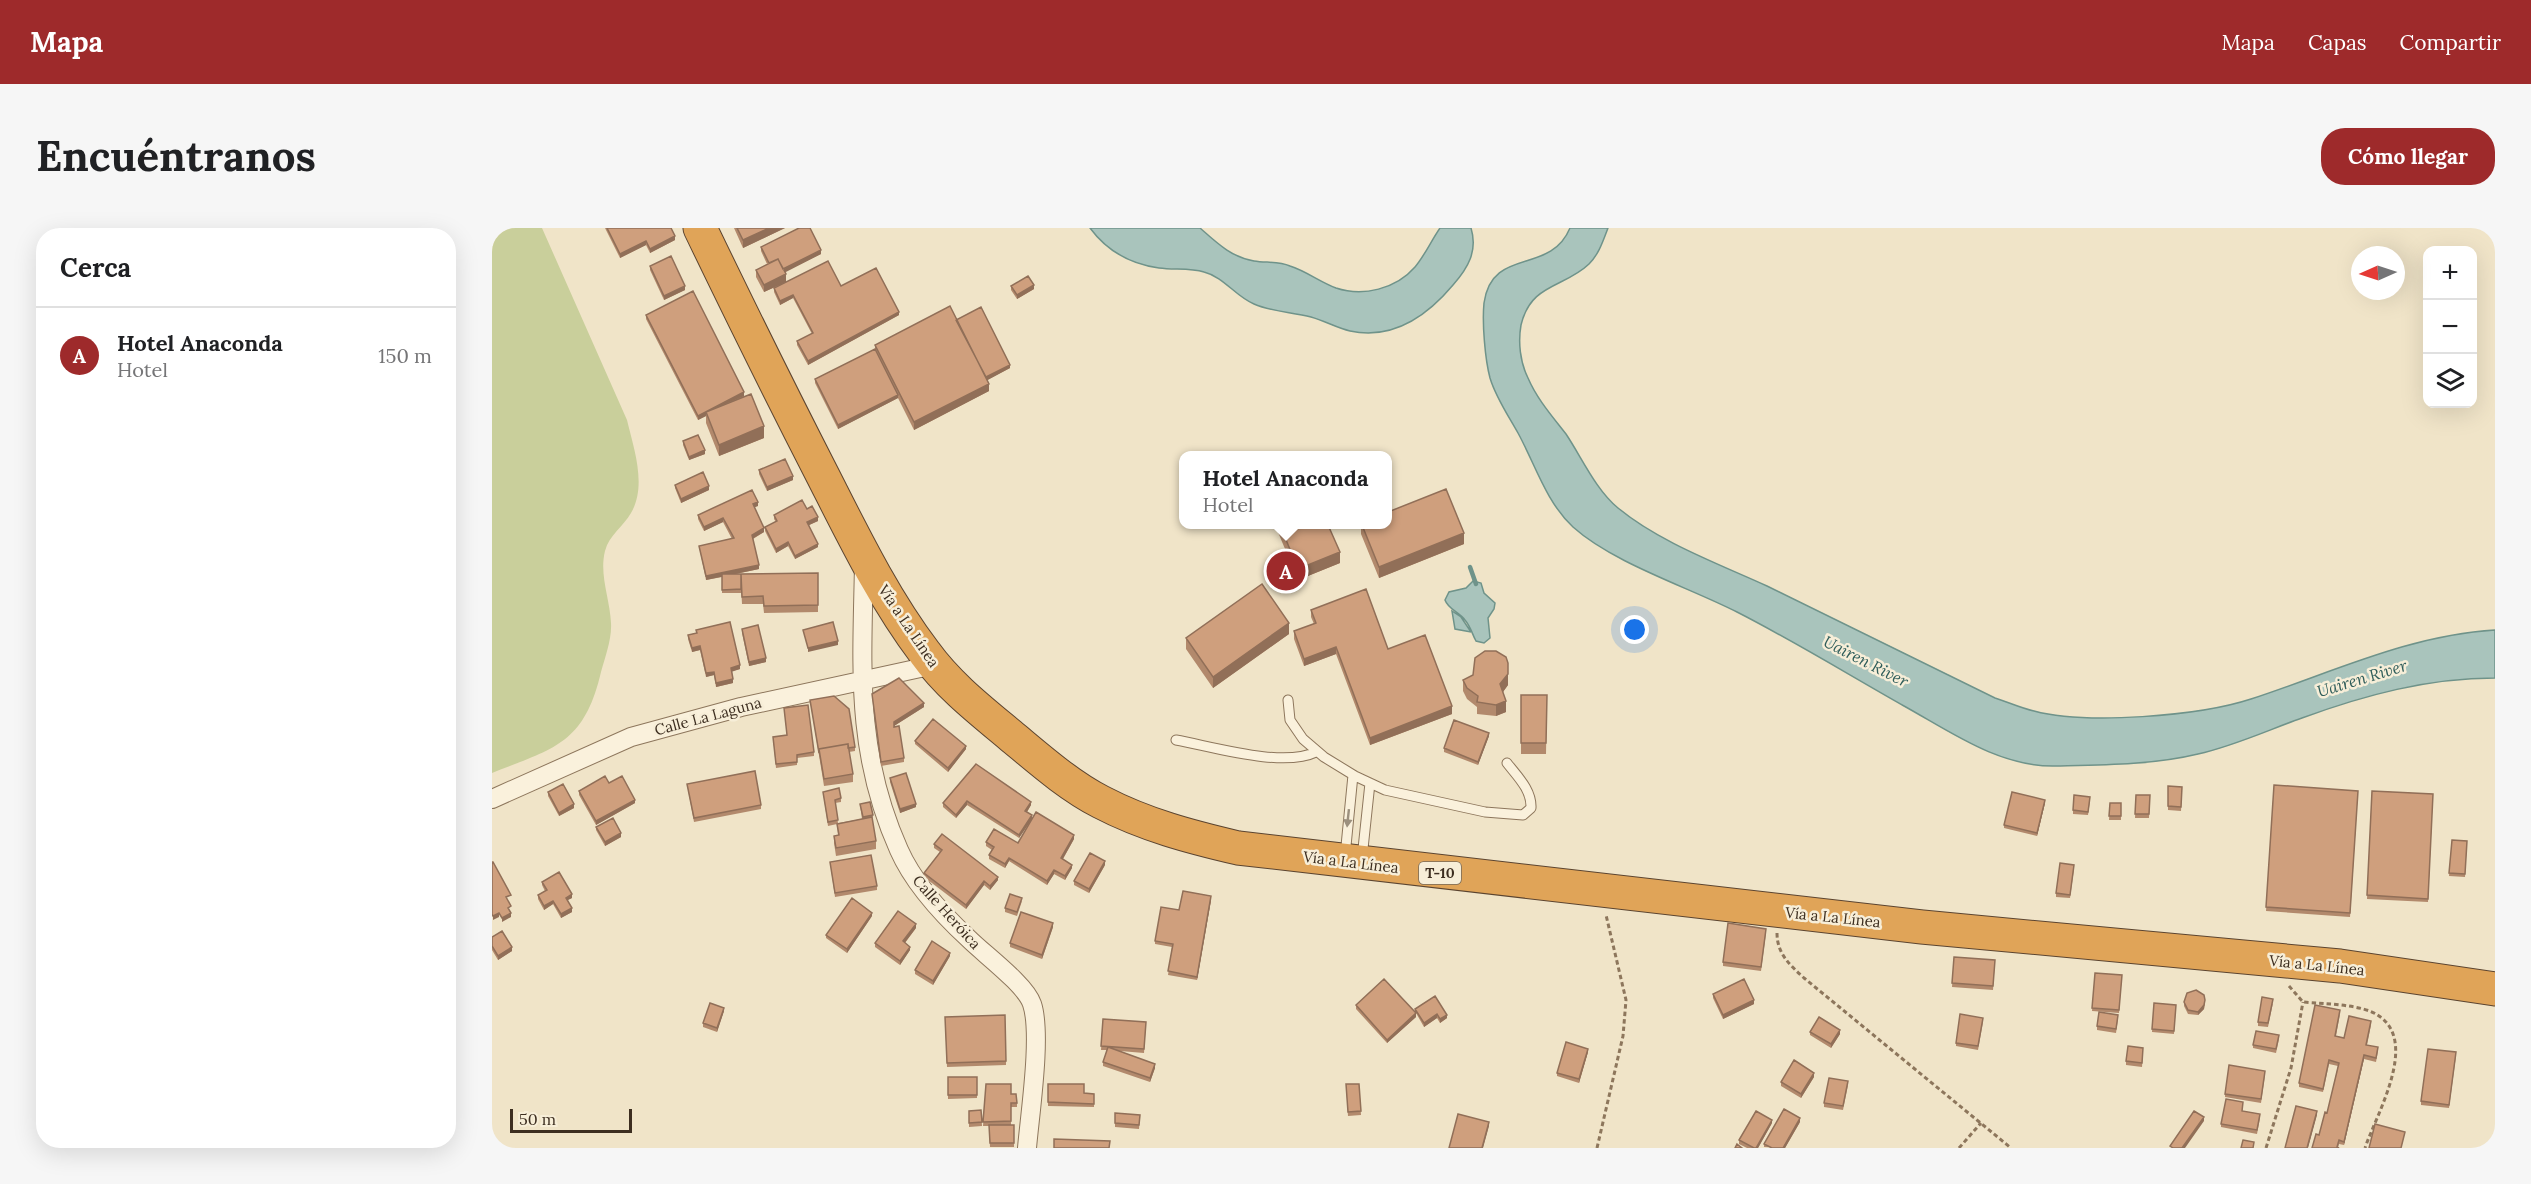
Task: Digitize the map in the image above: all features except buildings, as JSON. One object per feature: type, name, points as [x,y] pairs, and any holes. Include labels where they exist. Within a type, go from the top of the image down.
[{"type":"highway","name":"Vía a La Línea","points":[[700,228],[765,364],[864,555],[896,610],[934,665],[975,706],[1043,763],[1099,801],[1137,819],[1238,848],[1600,891],[2069,942],[2340,966],[2495,989]]},
{"type":"street","name":"Calle Heróica","points":[[864,555],[861,681],[863,714],[872,769],[889,825],[905,861],[926,893],[945,915],[1020,987],[1031,1001],[1036,1029],[1027,1148]]},
{"type":"street","name":"Calle La Laguna","points":[[492,799],[631,736],[700,716],[934,665]]},
{"type":"lane","points":[[1288,700],[1293,726],[1316,752],[1353,775],[1385,790],[1485,812],[1523,814],[1532,808],[1530,796],[1507,763]]},
{"type":"lane","points":[[1176,740],[1280,758],[1304,757],[1316,752]]},
{"type":"lane","points":[[1353,775],[1353,862]]},
{"type":"lane","points":[[1353,862],[1370,783]]},
{"type":"path","points":[[1597,1148],[1623,1036],[1626,1000],[1600,891]]},
{"type":"path","points":[[1782,911],[1777,930],[1777,941],[1780,951],[1788,962],[2011,1148]]},
{"type":"path","points":[[2266,1148],[2291,1068],[2303,1002],[2372,1013],[2388,1024],[2396,1047],[2396,1064],[2365,1148]]},
{"type":"path","points":[[1959,1148],[1981,1123]]},
{"type":"green space","points":[[492,228],[542,228],[627,420],[636,455],[639,479],[636,502],[631,513],[610,540],[605,551],[603,569],[611,623],[610,635],[594,696],[586,715],[576,729],[550,749],[492,773]]},
{"type":"water","points":[[1090,228],[1200,228],[1225,249],[1238,256],[1254,261],[1286,264],[1336,288],[1357,292],[1389,286],[1407,275],[1419,262],[1440,228],[1471,228],[1473,244],[1470,259],[1463,272],[1432,307],[1394,329],[1365,333],[1345,330],[1311,317],[1261,307],[1247,301],[1211,274],[1193,270],[1159,268],[1129,260],[1112,250]]},
{"type":"water","name":"Uairen River","points":[[1570,228],[1608,228],[1598,252],[1589,264],[1540,294],[1526,311],[1521,325],[1520,338],[1521,359],[1525,372],[1540,400],[1566,434],[1596,483],[1610,501],[1634,520],[1690,552],[1767,586],[1995,698],[2029,710],[2056,715],[2142,717],[2229,705],[2401,647],[2463,633],[2495,630],[2495,678],[2445,681],[2373,695],[2225,747],[2181,758],[2109,765],[2034,765],[2014,761],[1976,746],[1758,623],[1609,552],[1573,527],[1555,506],[1493,385],[1485,351],[1483,311],[1489,285],[1498,274],[1509,267],[1549,252],[1561,243]]},
{"type":"water","points":[[1473,581],[1481,583],[1484,593],[1495,603],[1488,618],[1490,638],[1484,643],[1476,641],[1463,617],[1445,600],[1449,592],[1466,588]]},
{"type":"water","points":[[1452,611],[1461,617],[1471,632],[1455,629]]},
{"type":"waterway","points":[[1470,567],[1476,584]]},
{"type":"place","name":"Hotel Anaconda","points":[[1286,571]]}]
